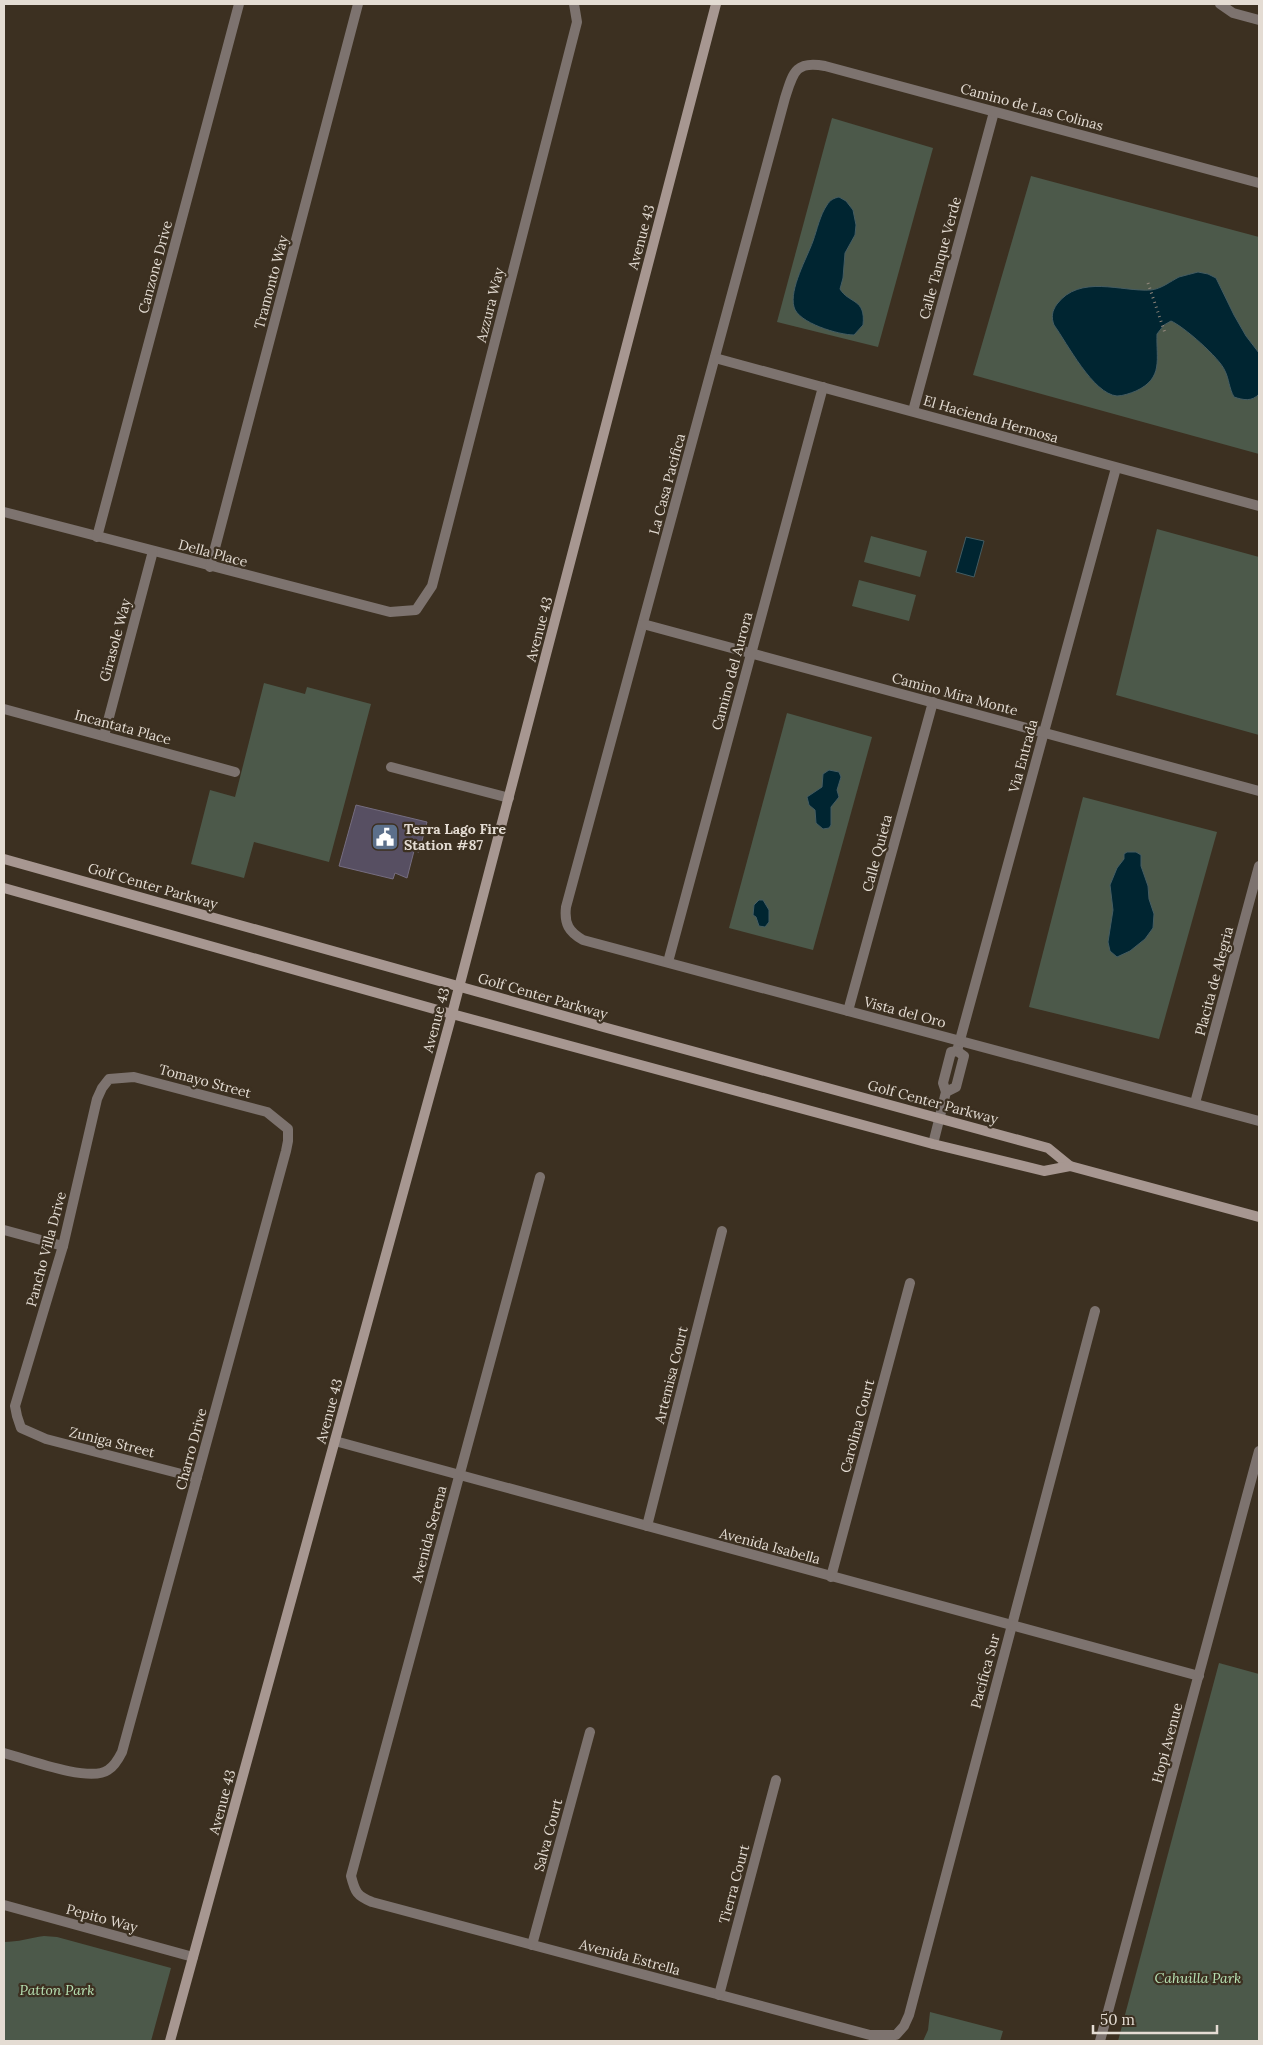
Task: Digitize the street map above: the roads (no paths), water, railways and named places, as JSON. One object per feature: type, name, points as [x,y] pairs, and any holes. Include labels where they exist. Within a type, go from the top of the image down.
[{"type":"main road","name":"Avenue 43","points":[[170,2041],[452,1014],[716,4]]},
{"type":"main road","name":"Golf Center Parkway","points":[[4,859],[1048,1148],[1070,1166],[1259,1217]]},
{"type":"main road","name":"Golf Center Parkway","points":[[4,888],[452,1014],[933,1144],[1044,1171],[1070,1166]]},
{"type":"street","name":"Canzone Drive","points":[[97,536],[239,4]]},
{"type":"street","name":"Tramonto Way","points":[[210,567],[358,4]]},
{"type":"street","name":"Azzura Way","points":[[416,610],[432,586],[437,567],[577,22],[574,4]]},
{"type":"street","points":[[1220,4],[1233,13],[1259,20]]},
{"type":"street","name":"Camino de Las Colinas","points":[[798,69],[805,64],[825,66],[1259,183]]},
{"type":"street","name":"La Casa Pacifica","points":[[566,907],[785,98],[792,75],[798,69]]},
{"type":"street","name":"Calle Tanque Verde","points":[[913,411],[994,112]]},
{"type":"street","name":"El Hacienda Hermosa","points":[[715,358],[1259,506]]},
{"type":"street","name":"Camino del Aurora","points":[[668,962],[823,387]]},
{"type":"street","name":"Via Entrada","points":[[933,1144],[946,1092],[956,1087],[964,1056],[957,1052],[1116,468]]},
{"type":"street","name":"Della Place","points":[[4,512],[210,567],[390,612],[416,610]]},
{"type":"street","name":"Girasole Way","points":[[104,736],[153,551]]},
{"type":"street","name":"Camino Mira Monte","points":[[643,624],[1259,791]]},
{"type":"street","name":"Calle Quieta","points":[[848,1011],[933,702]]},
{"type":"street","name":"Incantata Place","points":[[4,709],[235,772]]},
{"type":"street","points":[[391,767],[509,798]]},
{"type":"street","name":"Placita de Alegria","points":[[1195,1103],[1259,866]]},
{"type":"street","name":"Vista del Oro","points":[[566,907],[564,918],[568,928],[583,940],[1259,1121]]},
{"type":"street","name":"Tomayo Street","points":[[109,1079],[134,1076],[267,1112],[288,1129]]},
{"type":"street","name":"Pancho Villa Drive","points":[[21,1428],[15,1406],[63,1246],[97,1099],[109,1079]]},
{"type":"street","name":"Charro Drive","points":[[4,1753],[77,1773],[94,1775],[108,1771],[122,1752],[286,1151],[288,1129]]},
{"type":"street","name":"Avenida Serena","points":[[359,1897],[353,1886],[351,1876],[540,1177]]},
{"type":"street","points":[[4,1230],[63,1246]]},
{"type":"street","name":"Artemisa Court","points":[[647,1526],[722,1231]]},
{"type":"street","name":"Carolina Court","points":[[831,1577],[910,1283]]},
{"type":"street","name":"Pacifica Sur","points":[[896,2035],[910,2016],[1011,1626],[1096,1311]]},
{"type":"street","name":"Zuniga Street","points":[[21,1428],[46,1439],[197,1478]]},
{"type":"street","name":"Avenida Isabella","points":[[335,1441],[1199,1676]]},
{"type":"street","name":"Hopi Avenue","points":[[1100,2041],[1259,1451]]},
{"type":"street","name":"Salva Court","points":[[532,1945],[590,1732]]},
{"type":"street","name":"Tierra Court","points":[[718,1995],[776,1780]]},
{"type":"street","name":"Avenida Estrella","points":[[359,1897],[870,2035],[896,2035]]},
{"type":"street","name":"Pepito Way","points":[[4,1905],[193,1957]]},
{"type":"water","points":[[839,197],[846,201],[853,210],[856,225],[855,235],[845,253],[840,289],[856,302],[862,310],[863,325],[854,335],[839,333],[811,323],[797,313],[793,300],[799,274],[822,213],[829,202]]},
{"type":"water","points":[[1198,272],[1216,278],[1246,336],[1259,353],[1259,394],[1256,397],[1244,399],[1234,397],[1222,365],[1192,336],[1171,321],[1164,325],[1157,334],[1157,367],[1151,380],[1145,386],[1127,394],[1117,396],[1108,393],[1099,387],[1081,366],[1054,325],[1052,317],[1055,307],[1066,295],[1077,289],[1101,286],[1151,290],[1162,287],[1179,277]]},
{"type":"water","points":[[966,537],[984,541],[974,577],[956,572]]},
{"type":"water","points":[[829,770],[839,772],[841,777],[837,790],[839,797],[831,807],[831,825],[829,828],[823,829],[816,823],[815,810],[809,805],[807,797],[822,787],[823,774]]},
{"type":"water","points":[[1136,852],[1141,855],[1141,866],[1148,886],[1149,899],[1154,914],[1153,928],[1145,939],[1130,951],[1117,957],[1110,951],[1108,942],[1113,910],[1110,885],[1117,868],[1124,859],[1124,854]]},
{"type":"water","points":[[759,900],[763,900],[769,910],[769,922],[765,927],[759,926],[756,917],[753,915],[754,905]]},
{"type":"place","name":"Terra Lago Fire Station #87","points":[[385,837]]},
{"type":"park label","name":"Cahuilla Park","points":[[1198,1978]]},
{"type":"park label","name":"Patton Park","points":[[57,1990]]}]
